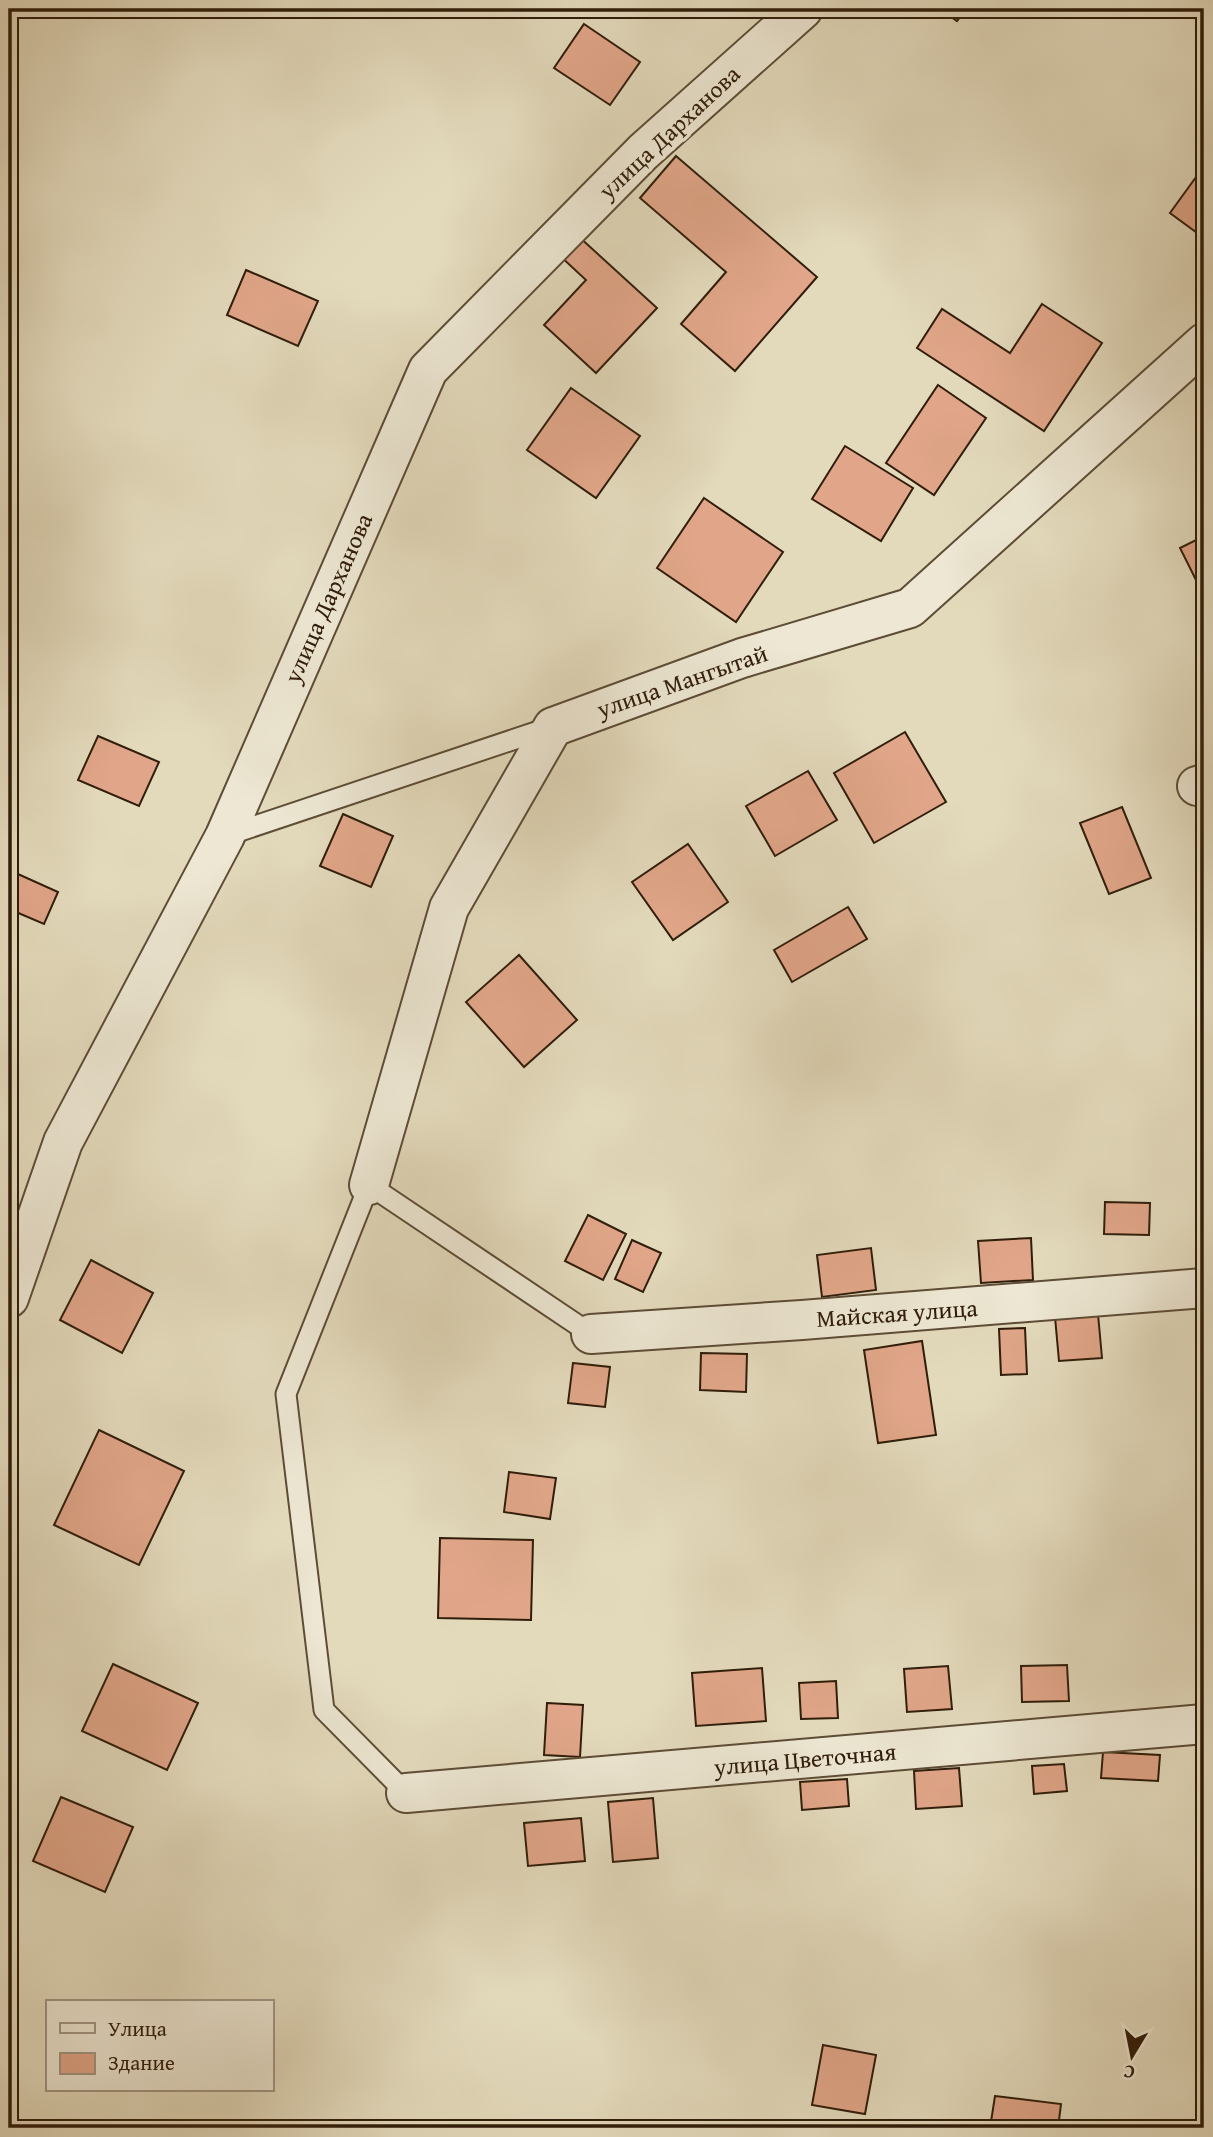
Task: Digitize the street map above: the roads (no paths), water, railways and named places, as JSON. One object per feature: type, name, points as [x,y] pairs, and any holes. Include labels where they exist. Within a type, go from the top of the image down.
[{"type":"street","name":"улица Дарханова","points":[[9,1298],[63,1142],[225,836],[428,370],[643,152],[803,9]]},
{"type":"street","name":"улица Мангытай","points":[[552,727],[742,658],[910,608],[1204,343]]},
{"type":"street","points":[[369,1185],[449,908],[552,727]]},
{"type":"street","name":"Майская улица","points":[[590,1334],[1204,1288]]},
{"type":"street","name":"улица Цветочная","points":[[406,1793],[1204,1724]]},
{"type":"lane","points":[[225,836],[552,727]]},
{"type":"lane","points":[[406,1793],[324,1710],[286,1394],[369,1185],[590,1334]]}]
